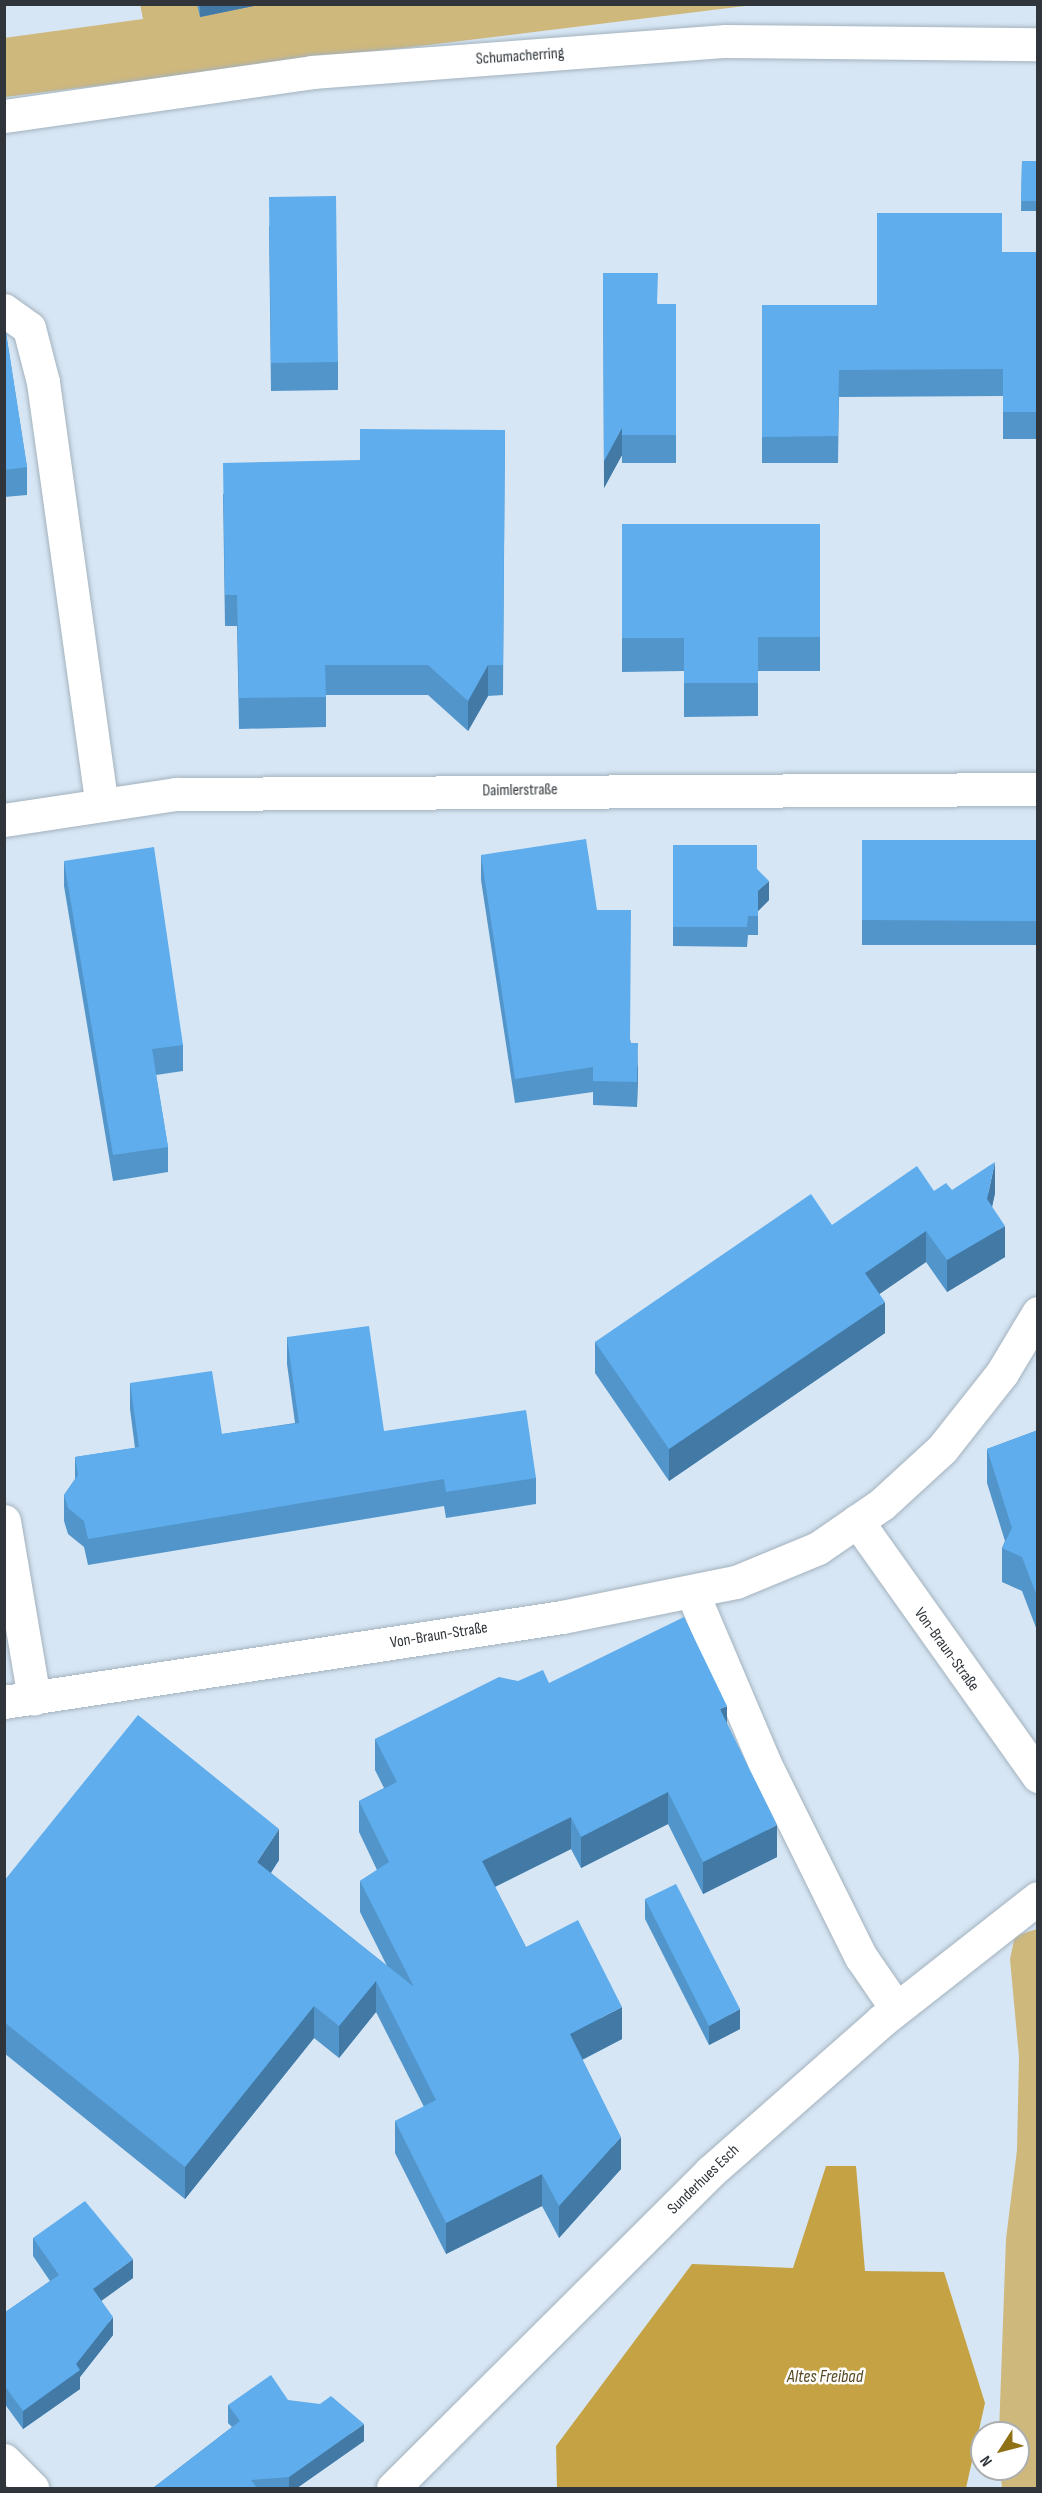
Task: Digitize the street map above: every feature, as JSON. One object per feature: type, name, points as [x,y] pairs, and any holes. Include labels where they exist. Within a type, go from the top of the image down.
[{"type":"street","name":"Schumacherring","points":[[4,116],[312,72],[726,41],[1038,44]]},
{"type":"street","points":[[4,310],[29,328],[43,382],[102,805]]},
{"type":"street","name":"Daimlerstraße","points":[[4,820],[176,794],[1038,789]]},
{"type":"street","name":"Von-Braun-Straße","points":[[19,1700],[692,1592],[736,1582],[818,1548],[857,1521],[942,1449],[1002,1372],[1038,1313]]},
{"type":"street","points":[[4,1521],[19,1700]]},
{"type":"street","name":"Von-Braun-Straße","points":[[857,1521],[1038,1776]]},
{"type":"street","points":[[692,1592],[764,1762],[861,1957],[896,2008]]},
{"type":"street","name":"Sunderhues Esch","points":[[393,2488],[710,2172],[896,2008],[1038,1898]]},
{"type":"street","points":[[4,2460],[32,2488]]},
{"type":"shaded area","points":[[140,4],[753,5],[5,97],[4,38],[143,19]]},
{"type":"shaded area","points":[[1037,1929],[1037,2488],[1002,2488],[1001,2481],[1030,2481],[1030,2421],[999,2421],[1006,2239],[1017,2150],[1019,2057],[1010,1959],[1015,1936]]},
{"type":"water","name":"Altes Freibad","points":[[826,2166],[856,2166],[865,2271],[944,2272],[985,2403],[981,2421],[970,2421],[970,2470],[966,2488],[557,2488],[556,2446],[692,2264],[793,2268]]},
{"type":"building","points":[[1022,161],[1038,161],[1038,201],[1021,201]]},
{"type":"building","points":[[336,196],[338,362],[271,363],[269,197]]},
{"type":"building","points":[[877,213],[1002,213],[1002,252],[1038,252],[1038,412],[1003,412],[1003,369],[839,370],[838,436],[762,437],[762,305],[877,305]]},
{"type":"building","points":[[603,273],[658,273],[657,304],[676,304],[676,435],[622,435],[622,428],[604,461]]},
{"type":"building","points":[[4,320],[27,467],[4,470]]},
{"type":"building","points":[[360,429],[505,430],[503,665],[488,665],[468,701],[428,665],[325,665],[326,697],[239,698],[237,595],[225,595],[223,463],[360,460]]},
{"type":"building","points":[[622,524],[820,524],[820,637],[758,637],[758,683],[684,683],[684,638],[622,638]]},
{"type":"building","points":[[586,839],[597,910],[631,910],[630,1043],[638,1043],[637,1082],[593,1081],[593,1067],[515,1079],[481,855]]},
{"type":"building","points":[[862,840],[1038,840],[1038,921],[862,920]]},
{"type":"building","points":[[673,845],[757,845],[757,869],[769,881],[758,891],[758,916],[748,916],[747,927],[673,927]]},
{"type":"building","points":[[154,847],[183,1045],[152,1049],[168,1147],[113,1155],[64,861]]},
{"type":"building","points":[[995,1162],[987,1199],[1005,1226],[947,1260],[926,1231],[865,1273],[885,1302],[669,1449],[595,1342],[811,1194],[832,1225],[917,1166],[934,1191],[946,1183],[952,1190]]},
{"type":"building","points":[[369,1326],[384,1431],[526,1410],[536,1478],[446,1492],[444,1479],[88,1539],[84,1521],[68,1508],[64,1495],[78,1475],[75,1457],[139,1447],[130,1383],[212,1371],[222,1434],[299,1423],[287,1337]]},
{"type":"building","points":[[1038,1430],[1038,1599],[1022,1557],[1002,1548],[1012,1528],[987,1449]]},
{"type":"building","points":[[684,1617],[727,1706],[720,1709],[777,1825],[703,1862],[668,1792],[581,1837],[571,1817],[482,1861],[526,1947],[578,1920],[622,2007],[570,2034],[621,2137],[559,2206],[542,2174],[446,2223],[395,2121],[436,2100],[376,1981],[339,2026],[314,2006],[185,2167],[4,2022],[4,1881],[138,1715],[279,1829],[257,1862],[414,1987],[360,1881],[389,1862],[359,1801],[397,1782],[375,1739],[499,1677],[518,1681],[543,1670],[549,1683]]},
{"type":"building","points":[[676,1884],[740,2009],[709,2026],[645,1899]]},
{"type":"building","points":[[85,2201],[133,2259],[93,2289],[113,2317],[76,2364],[80,2370],[23,2411],[4,2385],[4,2313],[59,2275],[33,2238]]},
{"type":"building","points":[[271,2375],[288,2400],[320,2404],[331,2396],[364,2424],[289,2477],[251,2480],[257,2488],[153,2488],[240,2421],[228,2405]]}]
